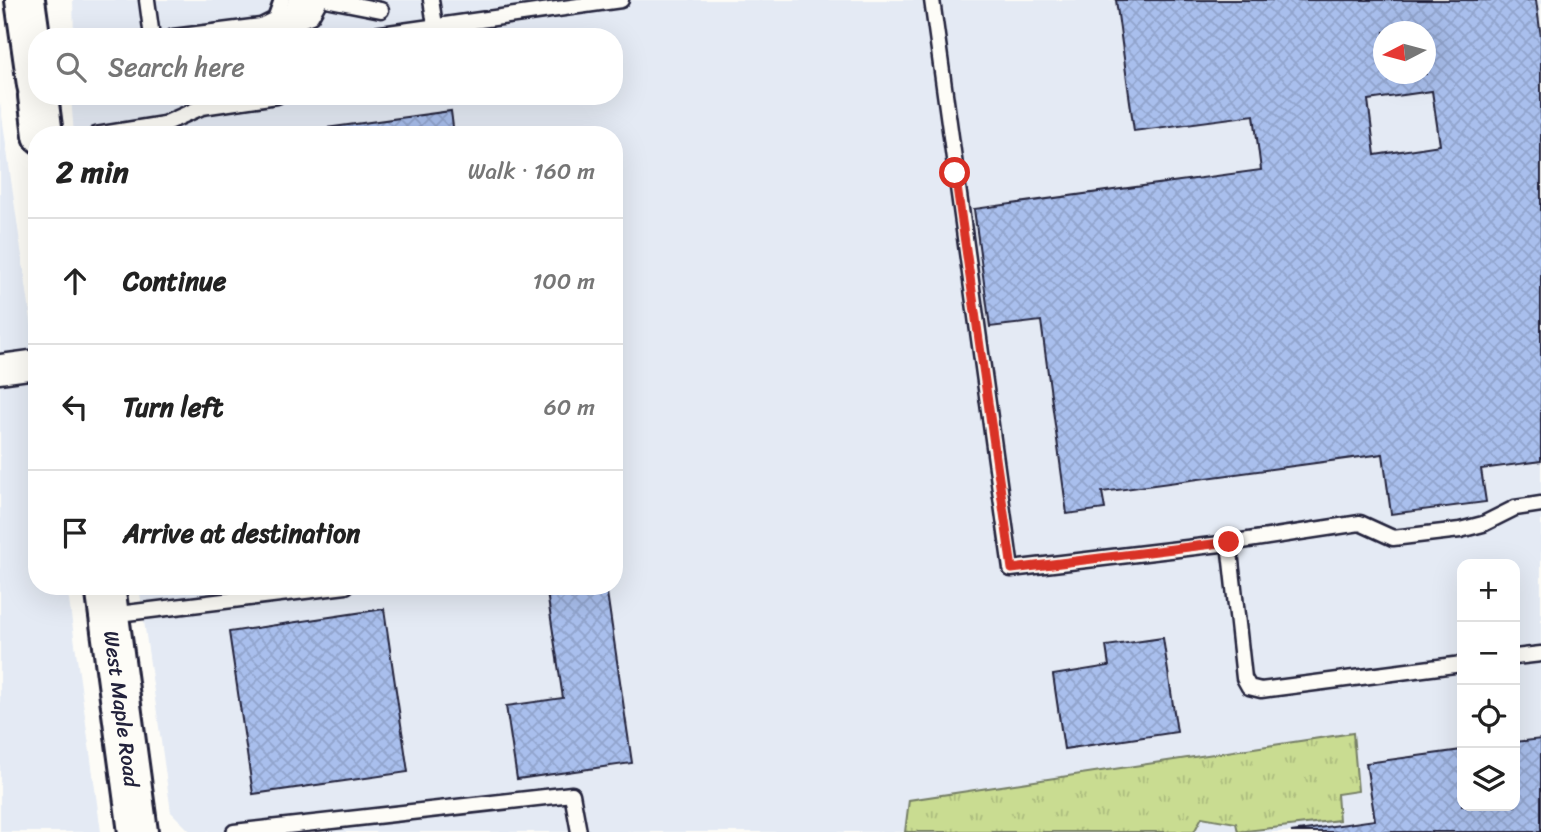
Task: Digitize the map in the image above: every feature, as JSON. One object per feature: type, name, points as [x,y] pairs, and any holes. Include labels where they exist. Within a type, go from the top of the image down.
[{"type":"main road","points":[[25,0],[29,28]]},
{"type":"main road","name":"West Maple Road","points":[[107,601],[138,832]]},
{"type":"street","points":[[0,369],[28,365]]},
{"type":"lane","points":[[147,0],[151,28]]},
{"type":"lane","points":[[261,26],[275,19],[282,0]]},
{"type":"lane","points":[[290,23],[296,0]]},
{"type":"lane","points":[[290,23],[308,0]]},
{"type":"lane","points":[[245,28],[290,23],[311,16],[320,0]]},
{"type":"lane","points":[[330,0],[380,5],[388,28]]},
{"type":"lane","points":[[431,0],[435,25]]},
{"type":"lane","points":[[422,28],[621,0]]},
{"type":"lane","points":[[932,0],[1012,569],[1360,523],[1393,538],[1460,530],[1483,524],[1515,508],[1541,504]]},
{"type":"lane","points":[[152,126],[164,124],[202,107],[216,105]]},
{"type":"lane","points":[[1229,542],[1244,678],[1249,687],[1261,690],[1457,665]]},
{"type":"lane","points":[[107,601],[200,595]]},
{"type":"lane","points":[[1520,656],[1541,654]]},
{"type":"lane","points":[[234,832],[312,828],[572,794],[579,832]]},
{"type":"shaded area","points":[[73,0],[1541,0],[1541,832],[191,832],[171,812],[140,595],[623,595],[623,126],[73,126],[72,105],[623,105],[623,28],[74,28]]},
{"type":"shaded area","points":[[0,102],[28,299],[28,595],[68,595],[101,832],[0,832]]},
{"type":"green space","points":[[1353,733],[1358,791],[1337,794],[1339,820],[1238,832],[1236,823],[1202,817],[1194,832],[905,832],[909,800]]},
{"type":"building","points":[[1116,0],[1536,0],[1541,37],[1541,461],[1481,469],[1486,502],[1391,514],[1383,454],[1102,492],[1105,509],[1067,514],[1041,321],[990,327],[974,209],[1261,170],[1254,115],[1134,131]],"holes":[[[1432,91],[1440,145],[1375,155],[1368,100]]]},
{"type":"building","points":[[451,111],[453,126],[341,126]]},
{"type":"building","points":[[547,595],[607,595],[632,763],[517,779],[506,706],[563,698]]},
{"type":"building","points":[[384,609],[408,772],[253,794],[229,632]]},
{"type":"building","points":[[1163,638],[1177,732],[1064,749],[1053,675],[1109,666],[1106,646]]},
{"type":"building","points":[[1541,739],[1541,832],[1291,832],[1375,820],[1366,763],[1457,751],[1457,811],[1520,811],[1520,741]]},
{"type":"route","points":[[955,173],[1012,569],[1229,542]]}]
